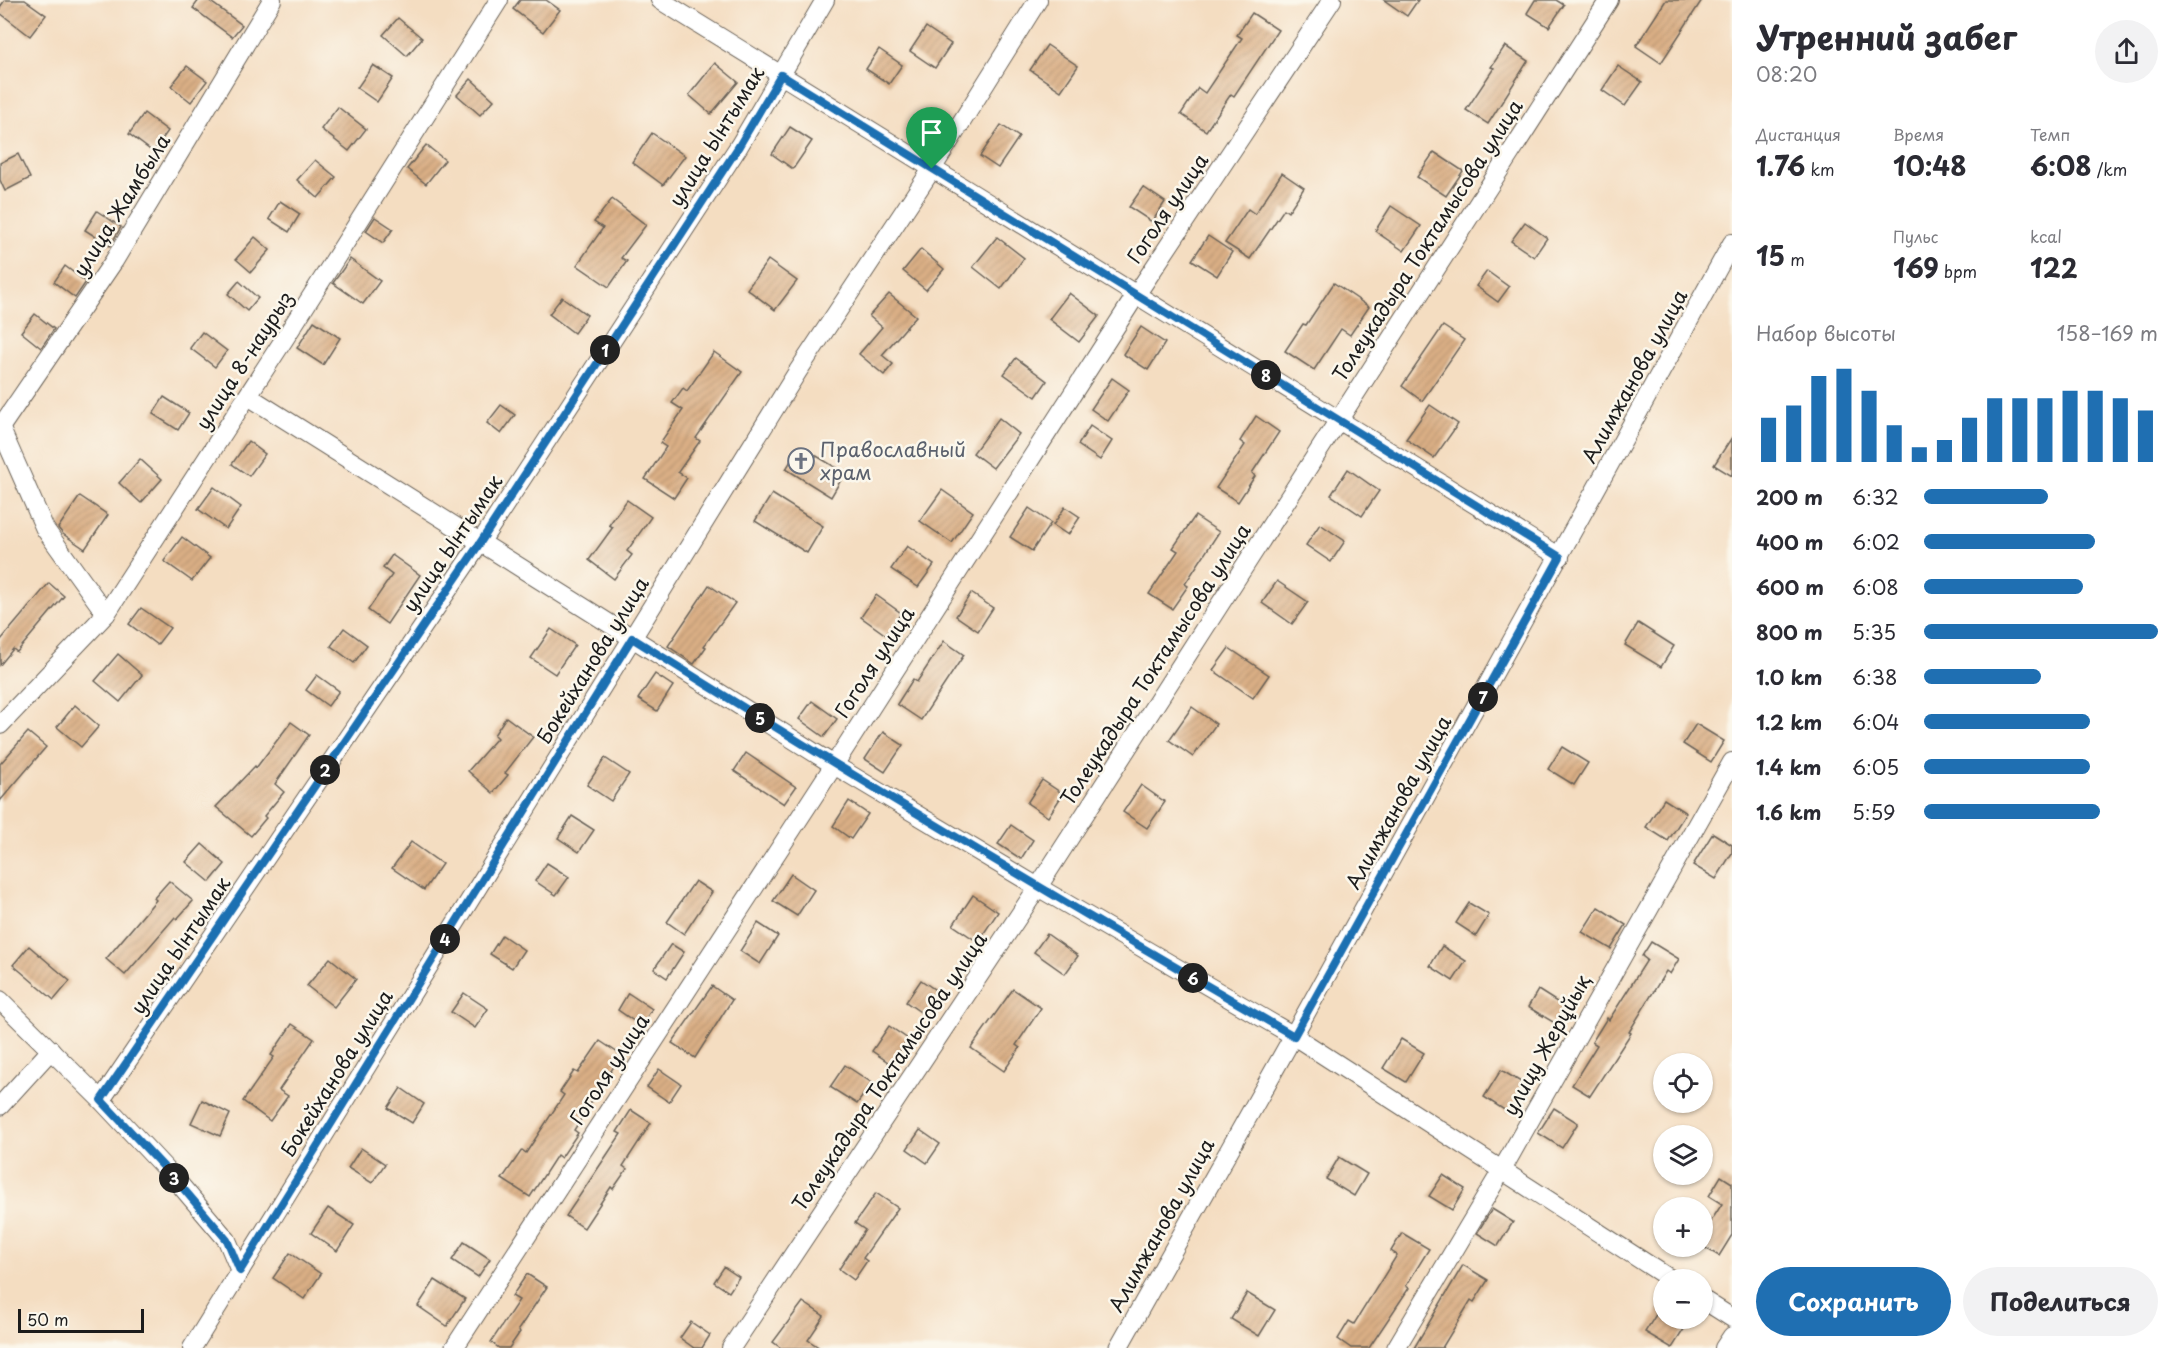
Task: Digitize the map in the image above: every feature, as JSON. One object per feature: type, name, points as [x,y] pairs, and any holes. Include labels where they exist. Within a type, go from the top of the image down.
[{"type":"street","name":"улица Жамбыла","points":[[0,428],[114,261],[272,0]]},
{"type":"street","name":"улица 8-наурыз","points":[[0,725],[106,614],[248,396],[499,0]]},
{"type":"street","points":[[660,0],[1560,557]]},
{"type":"street","name":"улица Ынтымак","points":[[101,1100],[480,543],[739,146],[825,0]]},
{"type":"street","name":"Бокейханова улица","points":[[193,1348],[798,371],[932,169],[1038,0]]},
{"type":"street","name":"Гоголя улица","points":[[454,1348],[834,765],[1136,295],[1332,0]]},
{"type":"street","name":"Толеукадыра Токтамысова улица","points":[[731,1348],[1038,887],[1609,0]]},
{"type":"street","name":"Алимжанова улица","points":[[1118,1348],[1294,1036],[1732,243]]},
{"type":"street","points":[[248,396],[834,765],[1294,1036],[1655,1269]]},
{"type":"street","points":[[0,428],[45,529],[106,614]]},
{"type":"street","name":"улицу Жерұйық","points":[[1396,1348],[1502,1170],[1732,762]]},
{"type":"street","points":[[0,1000],[101,1100],[176,1180],[227,1240],[240,1271]]},
{"type":"street","points":[[0,1106],[51,1050]]},
{"type":"street","points":[[1713,1306],[1732,1318]]},
{"type":"street","points":[[1724,1348],[1732,1336]]},
{"type":"building","points":[[5,0],[25,0],[46,15],[30,36],[0,13],[0,7]]},
{"type":"building","points":[[199,0],[208,0],[242,25],[232,37],[193,8]]},
{"type":"building","points":[[520,0],[546,0],[560,10],[543,32],[513,9]]},
{"type":"building","points":[[1384,0],[1418,0],[1407,16]]},
{"type":"building","points":[[1535,0],[1556,0],[1564,5],[1549,27],[1527,13]]},
{"type":"building","points":[[1666,0],[1702,0],[1661,63],[1636,46]]},
{"type":"building","points":[[1252,13],[1278,30],[1234,96],[1231,94],[1206,131],[1181,114],[1198,88],[1205,93],[1242,38],[1237,35]]},
{"type":"building","points":[[398,18],[422,38],[407,56],[383,35]]},
{"type":"building","points":[[926,27],[951,44],[935,68],[910,51]]},
{"type":"building","points":[[1047,45],[1078,66],[1061,91],[1030,70]]},
{"type":"building","points":[[1505,46],[1528,61],[1488,124],[1466,110],[1494,68],[1491,67]]},
{"type":"building","points":[[879,49],[902,65],[889,84],[866,69]]},
{"type":"building","points":[[715,63],[738,82],[711,114],[689,95]]},
{"type":"building","points":[[373,65],[393,78],[377,102],[357,88]]},
{"type":"building","points":[[187,66],[207,81],[191,102],[171,86]]},
{"type":"building","points":[[1618,66],[1642,82],[1625,106],[1602,90]]},
{"type":"building","points":[[471,79],[494,100],[480,115],[457,95]]},
{"type":"building","points":[[338,107],[366,129],[349,151],[321,129]]},
{"type":"building","points":[[144,113],[168,131],[153,152],[129,134]]},
{"type":"building","points":[[1001,125],[1019,137],[998,168],[980,156]]},
{"type":"building","points":[[790,127],[812,141],[793,169],[772,154]]},
{"type":"building","points":[[652,133],[685,156],[663,185],[632,162]]},
{"type":"building","points":[[426,145],[445,160],[426,184],[407,169]]},
{"type":"building","points":[[1434,152],[1463,171],[1446,196],[1417,177]]},
{"type":"building","points":[[18,154],[30,178],[5,191],[0,180],[0,163]]},
{"type":"building","points":[[315,160],[336,177],[318,198],[297,180]]},
{"type":"building","points":[[1282,173],[1304,188],[1288,212],[1284,209],[1250,259],[1225,243],[1248,209],[1255,214]]},
{"type":"building","points":[[1143,187],[1165,202],[1152,222],[1129,207]]},
{"type":"building","points":[[612,199],[646,225],[621,258],[627,261],[609,287],[577,265],[603,228],[594,222]]},
{"type":"building","points":[[280,201],[300,214],[289,232],[269,219]]},
{"type":"building","points":[[1391,206],[1421,226],[1404,251],[1375,231]]},
{"type":"building","points":[[97,211],[121,227],[110,246],[85,230]]},
{"type":"building","points":[[375,217],[393,229],[383,243],[366,231]]},
{"type":"building","points":[[1525,222],[1547,238],[1534,257],[1511,241]]},
{"type":"building","points":[[1208,236],[1232,252],[1217,276],[1192,260]]},
{"type":"building","points":[[255,237],[270,250],[251,272],[236,259]]},
{"type":"building","points":[[997,237],[1024,258],[1001,289],[973,267]]},
{"type":"building","points":[[921,249],[944,269],[926,290],[903,271]]},
{"type":"building","points":[[350,259],[380,281],[363,304],[333,283]]},
{"type":"building","points":[[768,260],[797,281],[775,310],[747,289]]},
{"type":"building","points":[[65,266],[86,282],[75,298],[54,282]]},
{"type":"building","points":[[1487,271],[1509,287],[1498,302],[1476,286]]},
{"type":"building","points":[[239,281],[258,298],[247,311],[228,294]]},
{"type":"building","points":[[1334,283],[1369,307],[1350,335],[1341,329],[1314,370],[1285,351],[1303,324],[1306,325]]},
{"type":"building","points":[[1069,293],[1099,316],[1079,342],[1049,319]]},
{"type":"building","points":[[889,294],[916,316],[882,355],[893,364],[884,375],[859,354],[882,327],[869,316]]},
{"type":"building","points":[[562,297],[587,315],[574,333],[549,314]]},
{"type":"building","points":[[35,314],[54,329],[41,348],[21,332]]},
{"type":"building","points":[[314,321],[340,338],[323,365],[297,348]]},
{"type":"building","points":[[1443,326],[1464,340],[1422,401],[1402,386]]},
{"type":"building","points":[[1141,327],[1165,343],[1148,370],[1123,354]]},
{"type":"building","points":[[202,332],[227,351],[215,367],[190,348]]},
{"type":"building","points":[[714,352],[742,372],[696,438],[700,441],[678,472],[687,478],[674,498],[645,479],[666,447],[660,443],[683,410],[672,403],[683,388],[687,391]]},
{"type":"building","points":[[1016,358],[1047,381],[1036,397],[1004,374]]},
{"type":"building","points":[[1112,378],[1129,390],[1108,421],[1091,409]]},
{"type":"building","points":[[164,397],[189,413],[178,430],[153,414]]},
{"type":"building","points":[[501,405],[515,415],[501,434],[487,423]]},
{"type":"building","points":[[1430,405],[1458,424],[1434,458],[1406,439]]},
{"type":"building","points":[[1256,416],[1279,432],[1252,473],[1255,476],[1238,502],[1216,488],[1245,445],[1240,441]]},
{"type":"building","points":[[999,418],[1019,434],[993,468],[973,453]]},
{"type":"building","points":[[1090,426],[1112,441],[1100,460],[1078,445]]},
{"type":"building","points":[[1732,437],[1732,476],[1714,465]]},
{"type":"building","points":[[248,441],[265,454],[249,476],[232,464]]},
{"type":"building","points":[[800,446],[845,473],[831,497],[786,469]]},
{"type":"building","points":[[140,459],[162,479],[141,503],[119,483]]},
{"type":"building","points":[[1348,469],[1379,491],[1362,516],[1331,495]]},
{"type":"building","points":[[214,487],[241,507],[226,529],[198,509]]},
{"type":"building","points":[[942,490],[973,512],[952,543],[920,521]]},
{"type":"building","points":[[772,494],[823,526],[807,553],[755,521]]},
{"type":"building","points":[[80,496],[108,515],[85,549],[58,528]]},
{"type":"building","points":[[627,500],[651,517],[627,551],[632,555],[614,579],[589,560],[613,527],[609,525]]},
{"type":"building","points":[[1065,507],[1080,517],[1068,535],[1053,525]]},
{"type":"building","points":[[1029,508],[1051,523],[1032,551],[1010,537]]},
{"type":"building","points":[[1195,516],[1219,532],[1185,584],[1188,586],[1172,609],[1149,594],[1178,551],[1173,548]]},
{"type":"building","points":[[1320,524],[1345,541],[1331,562],[1306,545]]},
{"type":"building","points":[[182,537],[210,558],[192,581],[164,561]]},
{"type":"building","points":[[907,546],[934,565],[918,587],[891,569]]},
{"type":"building","points":[[392,555],[420,575],[387,624],[368,610],[392,575],[383,568]]},
{"type":"building","points":[[1277,581],[1308,602],[1292,624],[1262,603]]},
{"type":"building","points":[[49,583],[64,596],[17,652],[13,649],[0,665],[0,641]]},
{"type":"building","points":[[709,585],[735,603],[694,664],[668,646]]},
{"type":"building","points":[[971,593],[993,608],[978,631],[956,616]]},
{"type":"building","points":[[876,595],[901,613],[886,635],[861,617]]},
{"type":"building","points":[[141,608],[170,628],[157,645],[129,624]]},
{"type":"building","points":[[1638,623],[1674,646],[1661,667],[1625,645]]},
{"type":"building","points":[[344,628],[367,645],[354,663],[331,646]]},
{"type":"building","points":[[551,629],[575,645],[555,674],[531,658]]},
{"type":"building","points":[[944,641],[964,655],[921,720],[897,704],[913,679],[917,682]]},
{"type":"building","points":[[1229,648],[1269,675],[1253,698],[1213,670]]},
{"type":"building","points":[[118,654],[142,675],[120,702],[95,681]]},
{"type":"building","points":[[655,674],[673,686],[657,711],[638,699]]},
{"type":"building","points":[[317,675],[339,691],[328,706],[306,690]]},
{"type":"building","points":[[812,701],[837,719],[824,737],[799,719]]},
{"type":"building","points":[[75,705],[99,726],[81,747],[57,727]]},
{"type":"building","points":[[1192,707],[1216,724],[1193,757],[1169,740]]},
{"type":"building","points":[[506,717],[533,737],[505,773],[508,775],[493,793],[468,771],[497,738],[494,735]]},
{"type":"building","points":[[291,722],[309,735],[275,784],[284,792],[251,836],[216,807],[255,766],[256,768]]},
{"type":"building","points":[[1696,724],[1724,741],[1711,762],[1683,744]]},
{"type":"building","points":[[28,732],[46,747],[0,801],[0,764]]},
{"type":"building","points":[[883,732],[903,745],[885,772],[865,759]]},
{"type":"building","points":[[1562,747],[1588,763],[1574,785],[1548,769]]},
{"type":"building","points":[[746,753],[796,787],[784,804],[734,771]]},
{"type":"building","points":[[605,758],[629,774],[611,801],[587,785]]},
{"type":"building","points":[[1042,780],[1063,794],[1048,817],[1027,803]]},
{"type":"building","points":[[1141,785],[1165,802],[1147,828],[1123,812]]},
{"type":"building","points":[[1664,799],[1686,813],[1668,841],[1646,827]]},
{"type":"building","points":[[849,801],[868,814],[851,839],[833,826]]},
{"type":"building","points":[[572,816],[594,830],[579,852],[558,838]]},
{"type":"building","points":[[1011,825],[1033,840],[1021,859],[998,844]]},
{"type":"building","points":[[1713,833],[1732,845],[1732,853],[1716,879],[1693,865]]},
{"type":"building","points":[[411,842],[442,864],[424,890],[392,868]]},
{"type":"building","points":[[202,844],[225,864],[210,882],[186,862]]},
{"type":"building","points":[[547,863],[569,877],[556,895],[535,881]]},
{"type":"building","points":[[791,874],[814,890],[797,916],[773,901]]},
{"type":"building","points":[[169,881],[193,901],[177,919],[175,917],[125,975],[106,959],[156,900],[154,898]]},
{"type":"building","points":[[695,881],[712,892],[684,934],[667,922]]},
{"type":"building","points":[[973,895],[998,912],[978,942],[953,925]]},
{"type":"building","points":[[1469,903],[1489,915],[1476,936],[1456,923]]},
{"type":"building","points":[[1598,907],[1626,925],[1611,949],[1582,932]]},
{"type":"building","points":[[758,923],[778,936],[760,964],[740,951]]},
{"type":"building","points":[[1047,934],[1078,956],[1065,974],[1034,952]]},
{"type":"building","points":[[502,935],[524,950],[512,968],[490,954]]},
{"type":"building","points":[[1651,942],[1679,959],[1670,974],[1666,971],[1629,1032],[1631,1033],[1590,1096],[1572,1085],[1597,1045],[1592,1042],[1607,1018],[1609,1020],[1647,960],[1642,956]]},
{"type":"building","points":[[671,944],[684,952],[667,978],[654,969]]},
{"type":"building","points":[[29,946],[70,981],[54,1000],[13,965]]},
{"type":"building","points":[[1442,946],[1466,961],[1453,981],[1430,966]]},
{"type":"building","points":[[330,958],[356,979],[334,1007],[307,986]]},
{"type":"building","points":[[921,980],[941,994],[926,1016],[906,1002]]},
{"type":"building","points":[[712,986],[732,1000],[695,1058],[672,1043]]},
{"type":"building","points":[[1013,989],[1041,1008],[1016,1045],[1020,1048],[1004,1071],[971,1048]]},
{"type":"building","points":[[1538,990],[1568,1009],[1558,1025],[1528,1007]]},
{"type":"building","points":[[464,993],[488,1009],[475,1028],[451,1012]]},
{"type":"building","points":[[628,993],[652,1009],[641,1026],[618,1010]]},
{"type":"building","points":[[292,1024],[314,1039],[279,1090],[288,1096],[270,1121],[243,1101],[274,1057],[271,1055]]},
{"type":"building","points":[[889,1026],[908,1039],[891,1064],[872,1051]]},
{"type":"building","points":[[1401,1039],[1424,1053],[1406,1082],[1383,1068]]},
{"type":"building","points":[[600,1041],[621,1055],[574,1130],[578,1133],[561,1158],[557,1155],[530,1197],[502,1179],[522,1150],[526,1153],[564,1095],[560,1092],[574,1071],[578,1073]]},
{"type":"building","points":[[845,1065],[872,1083],[857,1104],[830,1087]]},
{"type":"building","points":[[659,1069],[681,1084],[669,1102],[647,1087]]},
{"type":"building","points":[[1501,1070],[1526,1085],[1509,1113],[1484,1097]]},
{"type":"building","points":[[401,1088],[424,1104],[412,1123],[388,1108]]},
{"type":"building","points":[[202,1100],[230,1114],[220,1136],[191,1123]]},
{"type":"building","points":[[1554,1108],[1578,1123],[1562,1148],[1538,1133]]},
{"type":"building","points":[[631,1110],[651,1123],[623,1166],[627,1169],[613,1189],[611,1187],[584,1228],[566,1216],[621,1134],[617,1132]]},
{"type":"building","points":[[920,1130],[940,1144],[927,1163],[907,1149]]},
{"type":"building","points":[[361,1148],[385,1164],[372,1183],[348,1168]]},
{"type":"building","points":[[1339,1157],[1367,1174],[1354,1196],[1326,1179]]},
{"type":"building","points":[[1443,1175],[1465,1189],[1452,1210],[1429,1196]]},
{"type":"building","points":[[1721,1176],[1732,1183],[1732,1235],[1719,1256],[1713,1252],[1713,1218],[1722,1204],[1709,1196]]},
{"type":"building","points":[[876,1193],[898,1208],[863,1258],[867,1261],[854,1280],[839,1269],[865,1230],[855,1223]]},
{"type":"building","points":[[328,1208],[354,1225],[337,1251],[311,1233]]},
{"type":"building","points":[[1492,1209],[1513,1222],[1498,1246],[1477,1233]]},
{"type":"building","points":[[1402,1233],[1429,1249],[1406,1286],[1409,1288],[1369,1348],[1351,1348],[1338,1339],[1349,1321],[1354,1324],[1397,1255],[1391,1251]]},
{"type":"building","points":[[464,1242],[490,1259],[478,1277],[452,1260]]},
{"type":"building","points":[[290,1253],[321,1274],[304,1299],[273,1278]]},
{"type":"building","points":[[1463,1265],[1488,1280],[1474,1302],[1471,1300],[1442,1348],[1414,1348]]},
{"type":"building","points":[[724,1267],[739,1277],[729,1292],[714,1282]]},
{"type":"building","points":[[527,1274],[547,1287],[518,1330],[520,1332],[509,1348],[499,1348],[491,1342],[519,1300],[512,1296]]},
{"type":"building","points":[[435,1280],[465,1299],[447,1326],[418,1306]]},
{"type":"building","points":[[1247,1293],[1275,1310],[1259,1336],[1231,1319]]},
{"type":"building","points":[[803,1302],[824,1316],[808,1340],[820,1348],[781,1348],[773,1342]]},
{"type":"building","points":[[1653,1319],[1653,1329],[1684,1329],[1672,1348],[1645,1332]]},
{"type":"building","points":[[691,1322],[710,1335],[702,1348],[694,1348],[680,1338]]},
{"type":"place","name":"Православный храм","points":[[801,461]]},
{"type":"route","points":[[781,75],[932,169],[1560,557],[1294,1036],[834,765],[632,638],[240,1271],[227,1240],[176,1180],[101,1100],[480,543],[739,146],[781,75]]}]
